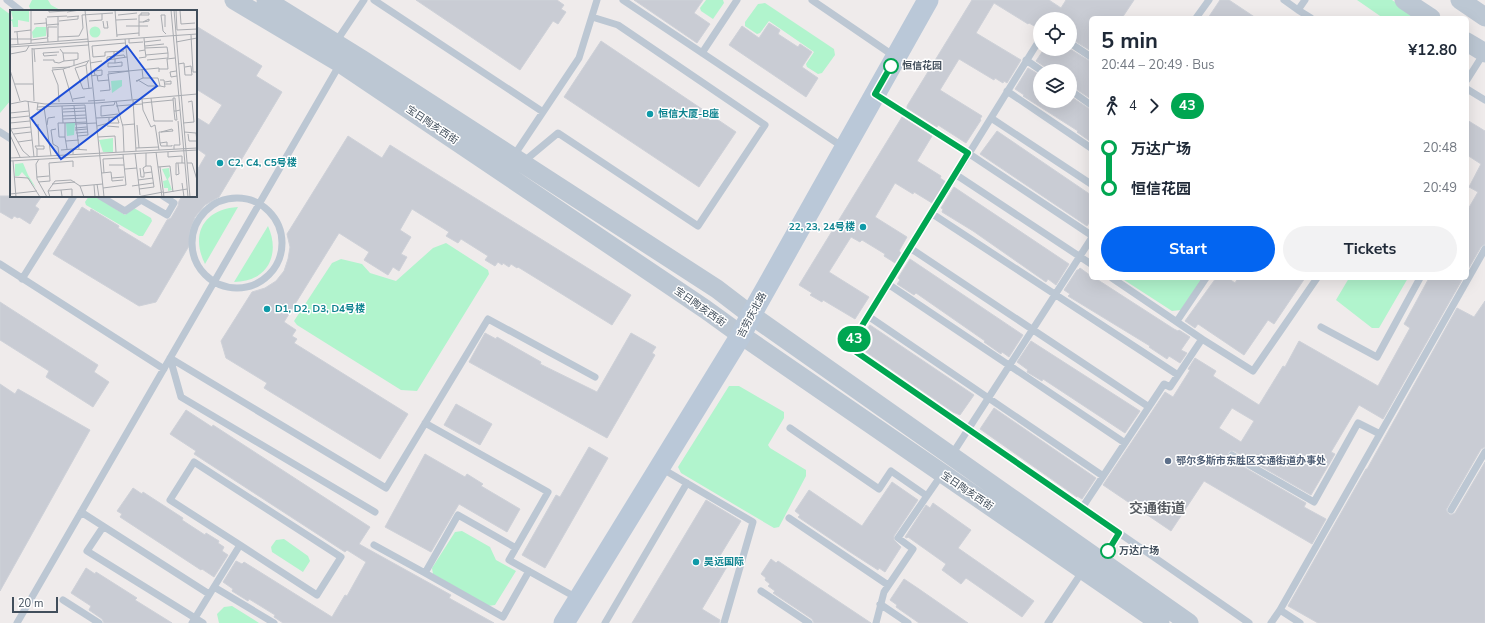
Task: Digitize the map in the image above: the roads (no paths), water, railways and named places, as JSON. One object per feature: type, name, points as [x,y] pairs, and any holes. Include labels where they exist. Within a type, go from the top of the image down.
[{"type":"main road","name":"吉劳庆北路","points":[[564,623],[741,336],[751,315],[928,0]]},
{"type":"street","name":"宝日陶亥西街","points":[[234,0],[340,63],[705,309],[741,336],[1160,623]]},
{"type":"street","name":"宝日陶亥西街","points":[[266,0],[336,43],[716,289],[1189,623]]},
{"type":"street","points":[[1404,0],[1428,16]]},
{"type":"street","points":[[1460,0],[1485,17]]},
{"type":"street","points":[[1469,43],[1484,53]]},
{"type":"lane","points":[[336,43],[364,0]]},
{"type":"lane","points":[[374,0],[543,112]]},
{"type":"lane","points":[[518,160],[543,112],[579,58],[597,0]]},
{"type":"lane","points":[[623,0],[845,148]]},
{"type":"lane","points":[[702,53],[737,0]]},
{"type":"lane","points":[[812,0],[896,57]]},
{"type":"lane","points":[[1197,16],[1209,0]]},
{"type":"lane","points":[[1284,0],[1308,16]]},
{"type":"lane","points":[[1298,10],[1305,0]]},
{"type":"lane","points":[[12,2],[19,10]]},
{"type":"lane","points":[[518,160],[558,133],[698,226],[765,125],[618,25],[592,17]]},
{"type":"lane","points":[[1077,48],[1089,56]]},
{"type":"lane","points":[[1033,50],[849,347],[1249,623]]},
{"type":"lane","points":[[1469,77],[1484,53]]},
{"type":"lane","points":[[1026,60],[1033,65]]},
{"type":"lane","points":[[17,623],[340,63]]},
{"type":"lane","points":[[1469,89],[1485,100]]},
{"type":"lane","points":[[1007,91],[1089,147]]},
{"type":"lane","points":[[875,94],[968,153],[1089,234]]},
{"type":"lane","points":[[1077,95],[1089,103]]},
{"type":"lane","points":[[991,118],[1089,183]]},
{"type":"lane","points":[[0,132],[10,138]]},
{"type":"lane","points":[[955,174],[1089,263]]},
{"type":"lane","points":[[22,279],[73,197]]},
{"type":"lane","points":[[102,197],[125,211],[142,198],[167,215],[174,203],[165,197]]},
{"type":"lane","points":[[229,199],[244,199],[259,204],[270,213],[278,225],[282,239],[281,253],[276,266],[267,277],[255,285],[242,288],[227,287],[214,282],[202,272],[195,258],[192,243],[195,228],[202,214],[214,204],[229,199]]},
{"type":"lane","points":[[931,213],[1178,375]]},
{"type":"lane","points":[[951,456],[1089,242]]},
{"type":"lane","points":[[910,248],[1149,407]]},
{"type":"lane","points":[[1469,276],[1485,248]]},
{"type":"lane","points":[[0,264],[164,369]]},
{"type":"lane","points":[[1115,280],[1202,339],[1253,371],[1316,280]]},
{"type":"lane","points":[[1177,321],[1205,280]]},
{"type":"lane","points":[[1321,327],[1376,358],[1419,280]]},
{"type":"lane","points":[[1272,623],[1467,280]]},
{"type":"lane","points":[[888,284],[1125,443]]},
{"type":"lane","points":[[868,316],[1103,476]]},
{"type":"lane","points":[[170,358],[386,488],[488,318],[595,377]]},
{"type":"lane","points":[[1082,508],[1164,384],[1170,387],[1202,339]]},
{"type":"lane","points":[[170,358],[181,397],[375,512]]},
{"type":"lane","points":[[425,423],[548,492],[509,560],[578,599]]},
{"type":"lane","points":[[1232,455],[1314,502],[1358,423],[1380,434]]},
{"type":"lane","points":[[790,428],[879,489],[891,471],[927,496]]},
{"type":"lane","points":[[1452,510],[1485,452]]},
{"type":"lane","points":[[194,462],[342,557],[317,595],[240,545],[170,500],[194,462]]},
{"type":"lane","points":[[660,468],[753,522],[724,623]]},
{"type":"lane","points":[[876,623],[884,592],[913,549],[898,538],[942,474]]},
{"type":"lane","points":[[604,623],[687,483]]},
{"type":"lane","points":[[81,512],[209,594]]},
{"type":"lane","points":[[425,573],[458,515],[516,548]]},
{"type":"lane","points":[[790,518],[888,585]]},
{"type":"lane","points":[[103,526],[88,551],[193,620],[203,623]]},
{"type":"lane","points":[[1101,561],[1119,533]]},
{"type":"lane","points":[[193,620],[240,545]]},
{"type":"lane","points":[[374,545],[503,617],[529,571]]},
{"type":"lane","points":[[1048,623],[1083,570]]},
{"type":"lane","points":[[214,587],[274,623]]},
{"type":"lane","points":[[761,591],[809,623]]},
{"type":"lane","points":[[63,600],[99,623]]},
{"type":"lane","points":[[880,604],[908,623]]},
{"type":"lane","points":[[1280,610],[1300,623]]},
{"type":"place","name":"恒信花园","points":[[891,66]]},
{"type":"place","name":"恒信大厦-B座","points":[[650,114]]},
{"type":"place","name":"C2, C4, C5号楼","points":[[220,163]]},
{"type":"place","name":"22, 23, 24号楼","points":[[863,227]]},
{"type":"place","name":"D1, D2, D3, D4号楼","points":[[267,309]]},
{"type":"place","name":"鄂尔多斯市东胜区交通街道办事处","points":[[1168,461]]},
{"type":"place","name":"万达广场","points":[[1108,551]]},
{"type":"place","name":"昊远国际","points":[[696,562]]},
{"type":"district","name":"交通街道","points":[[1157,508]]}]
